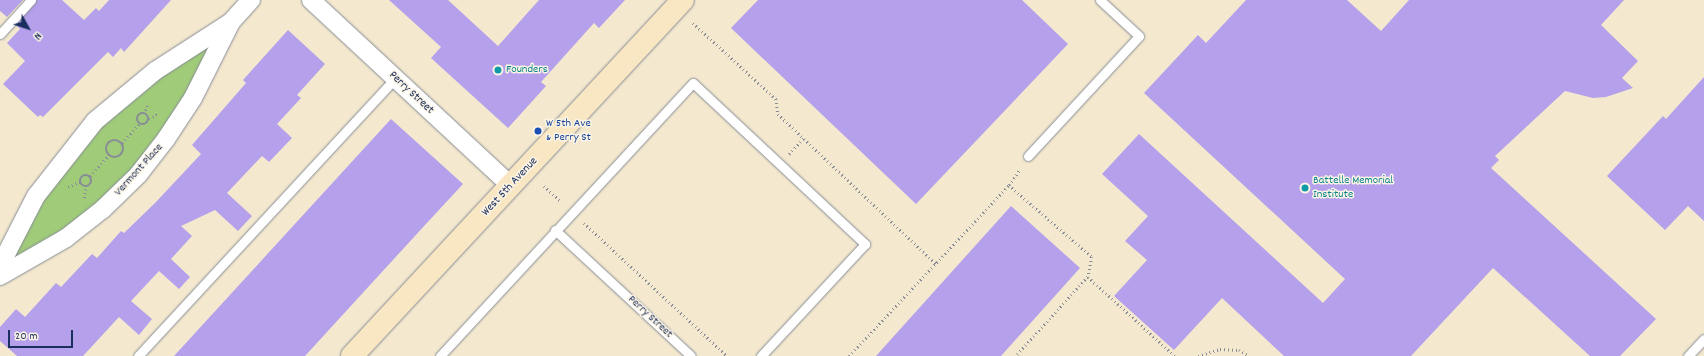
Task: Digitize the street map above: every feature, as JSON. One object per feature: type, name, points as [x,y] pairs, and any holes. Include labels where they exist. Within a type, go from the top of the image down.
[{"type":"main road","name":"West 5th Avenue","points":[[352,356],[683,0]]},
{"type":"street","name":"Vermont Place","points":[[0,266],[36,196],[95,121],[155,71],[231,22],[251,0]]},
{"type":"street","name":"Perry Street","points":[[311,0],[511,186]]},
{"type":"street","name":"Vermont Place","points":[[0,276],[66,238],[103,209],[138,175],[166,139],[192,98],[231,22]]},
{"type":"lane","points":[[0,34],[31,0]]},
{"type":"lane","points":[[1028,156],[1139,36],[1100,0]]},
{"type":"lane","points":[[138,356],[396,78]]},
{"type":"lane","points":[[440,356],[555,230],[693,83],[865,244],[761,356]]},
{"type":"lane","name":"Perry Street","points":[[555,230],[691,356]]},
{"type":"lane","points":[[1688,356],[1704,339]]},
{"type":"path","points":[[693,23],[776,99],[778,114],[936,264]]},
{"type":"path","points":[[122,143],[139,124],[148,123],[148,115],[144,114],[138,117],[139,124]]},
{"type":"path","points":[[780,164],[804,138]]},
{"type":"path","points":[[118,140],[122,143],[124,152],[121,156],[117,158],[108,156],[106,151],[108,142],[118,140]]},
{"type":"path","points":[[90,176],[92,183],[89,186],[82,185],[81,178],[83,176],[90,176],[108,156]]},
{"type":"path","points":[[850,356],[1009,185],[1028,156]]},
{"type":"path","points":[[1009,185],[1092,257],[1088,277],[1016,356]]},
{"type":"path","points":[[544,186],[727,356]]},
{"type":"path","points":[[1088,277],[1175,356]]},
{"type":"path","points":[[1198,356],[1220,349],[1239,350],[1249,356]]},
{"type":"green space","points":[[231,22],[193,98],[103,209],[0,266],[95,121]]},
{"type":"building","points":[[0,0],[23,0],[7,17],[0,11]]},
{"type":"building","points":[[37,0],[62,0],[84,20],[96,8],[99,11],[109,0],[171,0],[124,52],[121,48],[113,57],[108,52],[43,117],[40,115],[38,117],[3,84],[25,61],[7,43],[20,29],[16,25]]},
{"type":"building","name":"Founders","points":[[389,0],[448,0],[498,46],[539,0],[625,0],[599,28],[594,23],[541,82],[546,86],[508,128],[431,58],[441,47]]},
{"type":"building","points":[[758,0],[1022,0],[1068,44],[916,204],[731,28]]},
{"type":"building","name":"Battelle Memorial Institute","points":[[1246,0],[1347,0],[1381,31],[1409,0],[1624,0],[1601,25],[1638,61],[1622,78],[1633,88],[1606,97],[1593,98],[1565,91],[1495,156],[1499,160],[1491,168],[1656,319],[1620,356],[1590,356],[1493,268],[1411,356],[1284,356],[1222,298],[1174,350],[1114,296],[1147,260],[1125,241],[1148,216],[1102,174],[1139,134],[1323,303],[1345,279],[1144,93],[1198,35],[1206,43]]},
{"type":"building","points":[[288,30],[325,64],[297,95],[301,98],[277,124],[292,138],[269,162],[262,156],[227,193],[252,216],[238,231],[215,210],[181,226],[192,236],[171,259],[190,277],[179,289],[159,271],[131,301],[152,319],[139,335],[119,317],[83,356],[17,356],[0,341],[0,327],[16,309],[25,317],[56,283],[61,287],[92,254],[97,258],[121,231],[124,233],[155,203],[201,154],[192,145],[246,83],[243,80]]},
{"type":"building","points":[[1704,77],[1704,221],[1688,206],[1665,230],[1607,176],[1663,116],[1666,119]]},
{"type":"building","points":[[391,119],[463,184],[305,356],[174,356]]},
{"type":"building","points":[[1011,206],[1080,268],[1001,356],[876,356]]},
{"type":"place","name":"Founders","points":[[498,70]]},
{"type":"place","name":"W 5th Ave & Perry St","points":[[538,131]]},
{"type":"place","name":"Battelle Memorial Institute","points":[[1305,188]]}]
